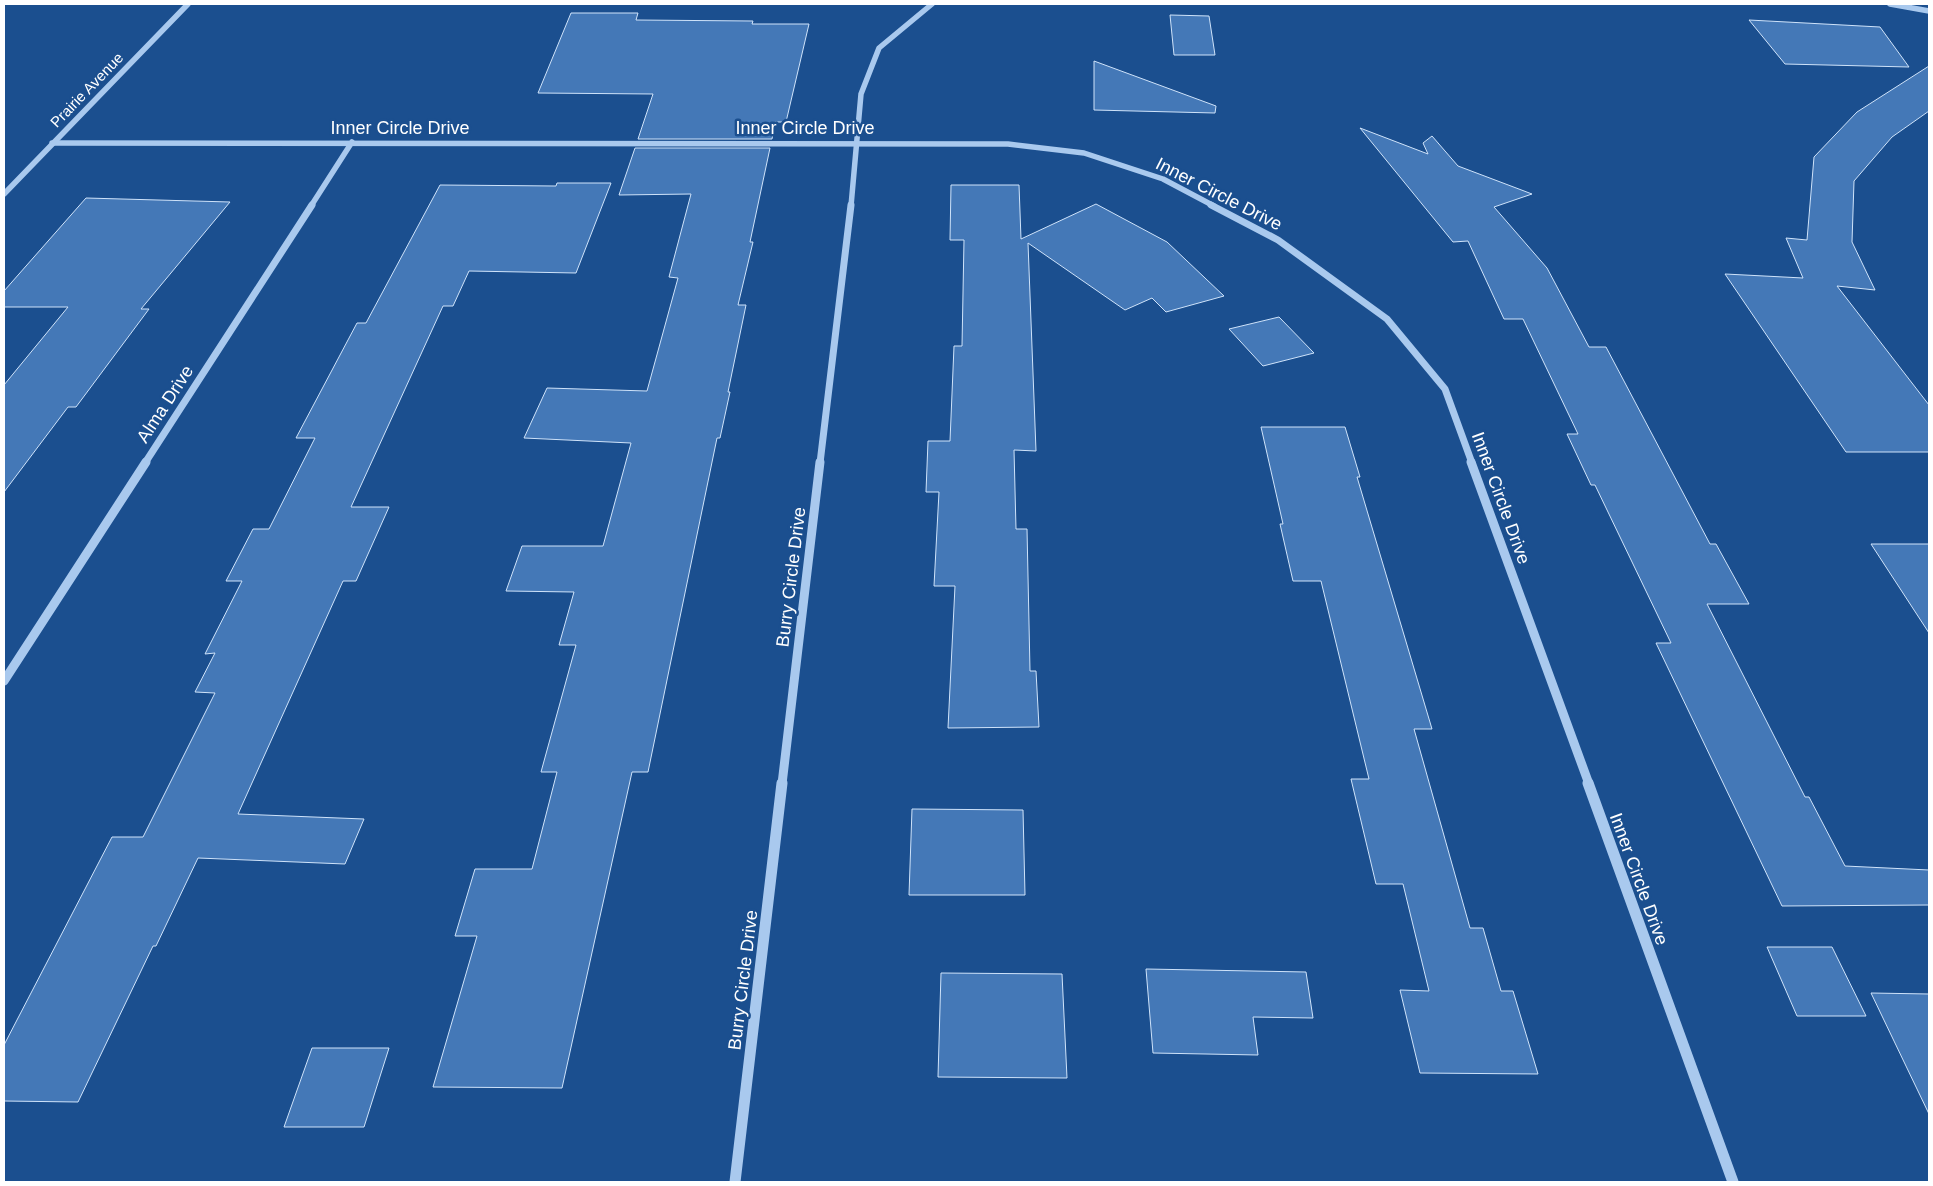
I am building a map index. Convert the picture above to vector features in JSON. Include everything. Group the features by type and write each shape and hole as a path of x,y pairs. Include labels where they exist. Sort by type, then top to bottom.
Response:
{"street":[{"name":"Prairie Avenue","path":"4,194 188,4"},
{"name":"Burry Circle Drive","path":"735,1182 858,144 860,94 879,48 932,4"},
{"path":"1890,4 1929,11"},
{"name":"Alma Drive","path":"4,681 352,142"},
{"name":"Inner Circle Drive","path":"52,143 1008,144 1084,153 1163,179 1278,240 1387,319 1445,389 1733,1182"}],"building":[{"path":"571,13 638,13 636,20 753,21 752,24 809,24 786,122 775,122 772,139 638,139 653,94 538,93"},
{"path":"1170,15 1209,16 1215,55 1174,55"},
{"path":"1749,20 1880,27 1909,67 1785,64"},
{"path":"1094,61 1216,106 1215,113 1094,110"},
{"path":"1929,66 1929,111 1892,137 1854,181 1852,242 1875,290 1837,286 1929,405 1929,452 1846,452 1725,274 1803,278 1786,238 1807,240 1814,157 1857,112"},
{"path":"1360,128 1428,154 1423,143 1432,136 1458,166 1532,194 1494,207 1547,268 1589,347 1606,347 1710,544 1716,544 1749,604 1707,604 1805,797 1809,797 1845,866 1929,870 1929,905 1782,906 1656,643 1671,643 1595,485 1591,485 1567,434 1578,434 1523,319 1504,319 1468,241 1453,242"},
{"path":"635,148 770,148 750,242 753,242 738,305 746,305 728,392 730,392 720,438 717,438 648,772 632,772 562,1088 433,1087 477,936 455,936 475,869 532,869 557,772 541,772 576,645 559,645 574,592 506,591 522,546 603,546 631,443 524,438 547,388 647,391 678,278 669,277 691,194 619,195"},
{"path":"557,183 611,183 576,273 469,271 453,306 443,306 351,507 389,507 356,581 343,581 238,814 364,819 345,864 198,858 156,946 153,946 78,1102 4,1101 4,1045 112,837 143,837 215,693 195,692 215,653 205,654 242,581 226,581 253,529 269,529 315,438 296,438 357,323 366,323 440,185 556,186"},
{"path":"951,185 1019,185 1021,239 1096,204 1167,242 1224,296 1166,312 1152,298 1125,310 1028,243 1036,451 1014,450 1016,529 1027,529 1030,671 1036,671 1039,727 948,728 955,586 934,586 939,492 926,492 928,441 950,441 954,346 962,346 964,240 950,240"},
{"path":"86,198 230,202 141,309 149,309 76,407 68,407 4,492 4,385 68,307 4,307 4,291"},
{"path":"1279,317 1314,353 1263,366 1229,329"},
{"path":"1261,427 1345,427 1360,477 1357,477 1432,729 1414,729 1470,928 1483,928 1501,991 1513,991 1538,1074 1420,1073 1400,990 1429,991 1403,884 1376,884 1351,779 1369,779 1321,581 1293,581 1280,524 1283,524"},
{"path":"1871,544 1929,544 1929,633"},
{"path":"912,809 1023,810 1025,895 909,895"},
{"path":"1767,947 1832,947 1866,1016 1797,1016"},
{"path":"1146,969 1306,972 1313,1018 1253,1017 1258,1055 1153,1053"},
{"path":"941,973 1062,974 1067,1078 938,1077"},
{"path":"1871,993 1929,994 1929,1114"},
{"path":"312,1048 389,1048 364,1127 284,1127"}]}
